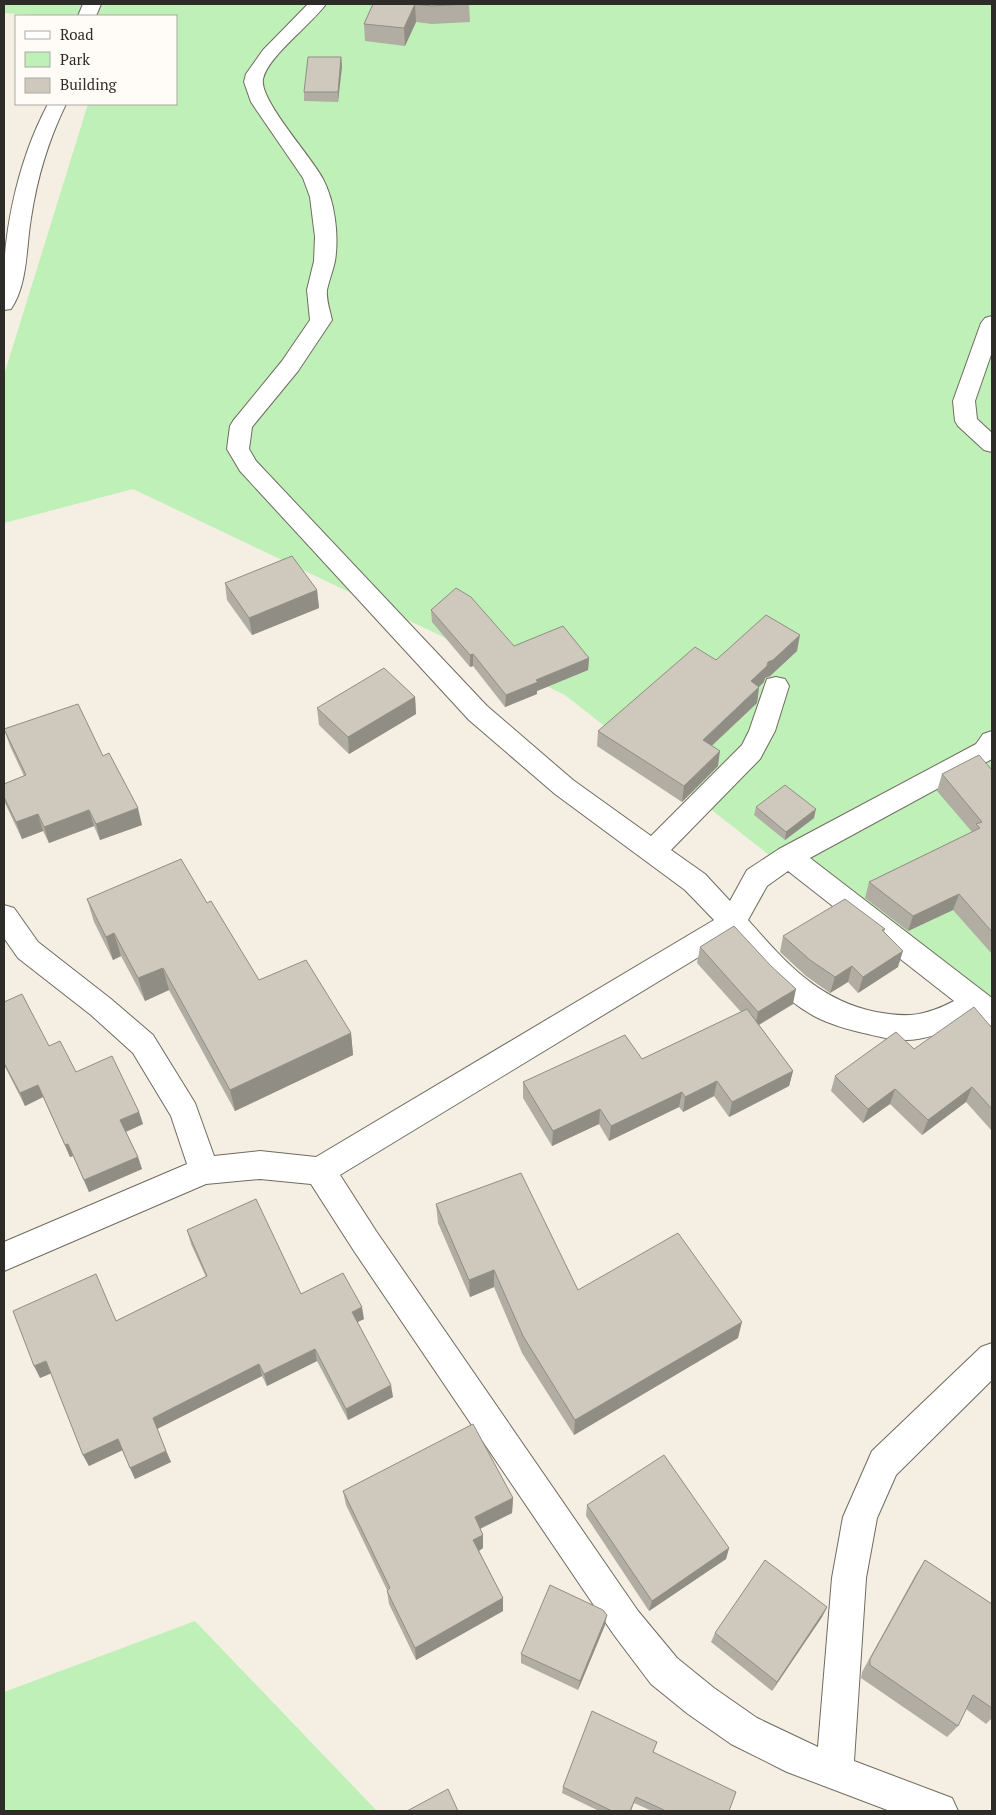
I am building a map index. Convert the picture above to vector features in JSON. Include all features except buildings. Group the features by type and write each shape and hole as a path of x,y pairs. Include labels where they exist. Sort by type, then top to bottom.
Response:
{"street":[{"path":"317,4 305,19 260,63 252,82 256,96 313,179 323,212 325,258 317,292 321,320 290,366 242,426 238,449 248,466 478,713 564,787 695,882 767,960 819,1005 867,1023 907,1029 985,1008"},
{"path":"4,304 10,291 31,165 46,121 56,105"},
{"path":"992,323 964,401 966,422 992,445"},
{"path":"653,851 751,752 762,731 776,686"},
{"path":"4,1257 204,1170 260,1166 320,1171 733,922 757,878 789,857 985,751 992,741"},
{"path":"789,857 985,1008"},
{"path":"4,916 28,950 102,1007 144,1044 184,1112 204,1170"},
{"path":"320,1171 365,1241 626,1623 664,1671 700,1701 744,1730 800,1759 939,1811"},
{"path":"835,1772 849,1578 860,1517 884,1463 992,1358"}],"green space":[{"path":"4,4 992,4 992,1030 565,695 133,489 4,523 4,375 88,105 178,105 178,15 33,15 4,13"},
{"path":"195,1621 377,1811 4,1811 4,1692"}]}
